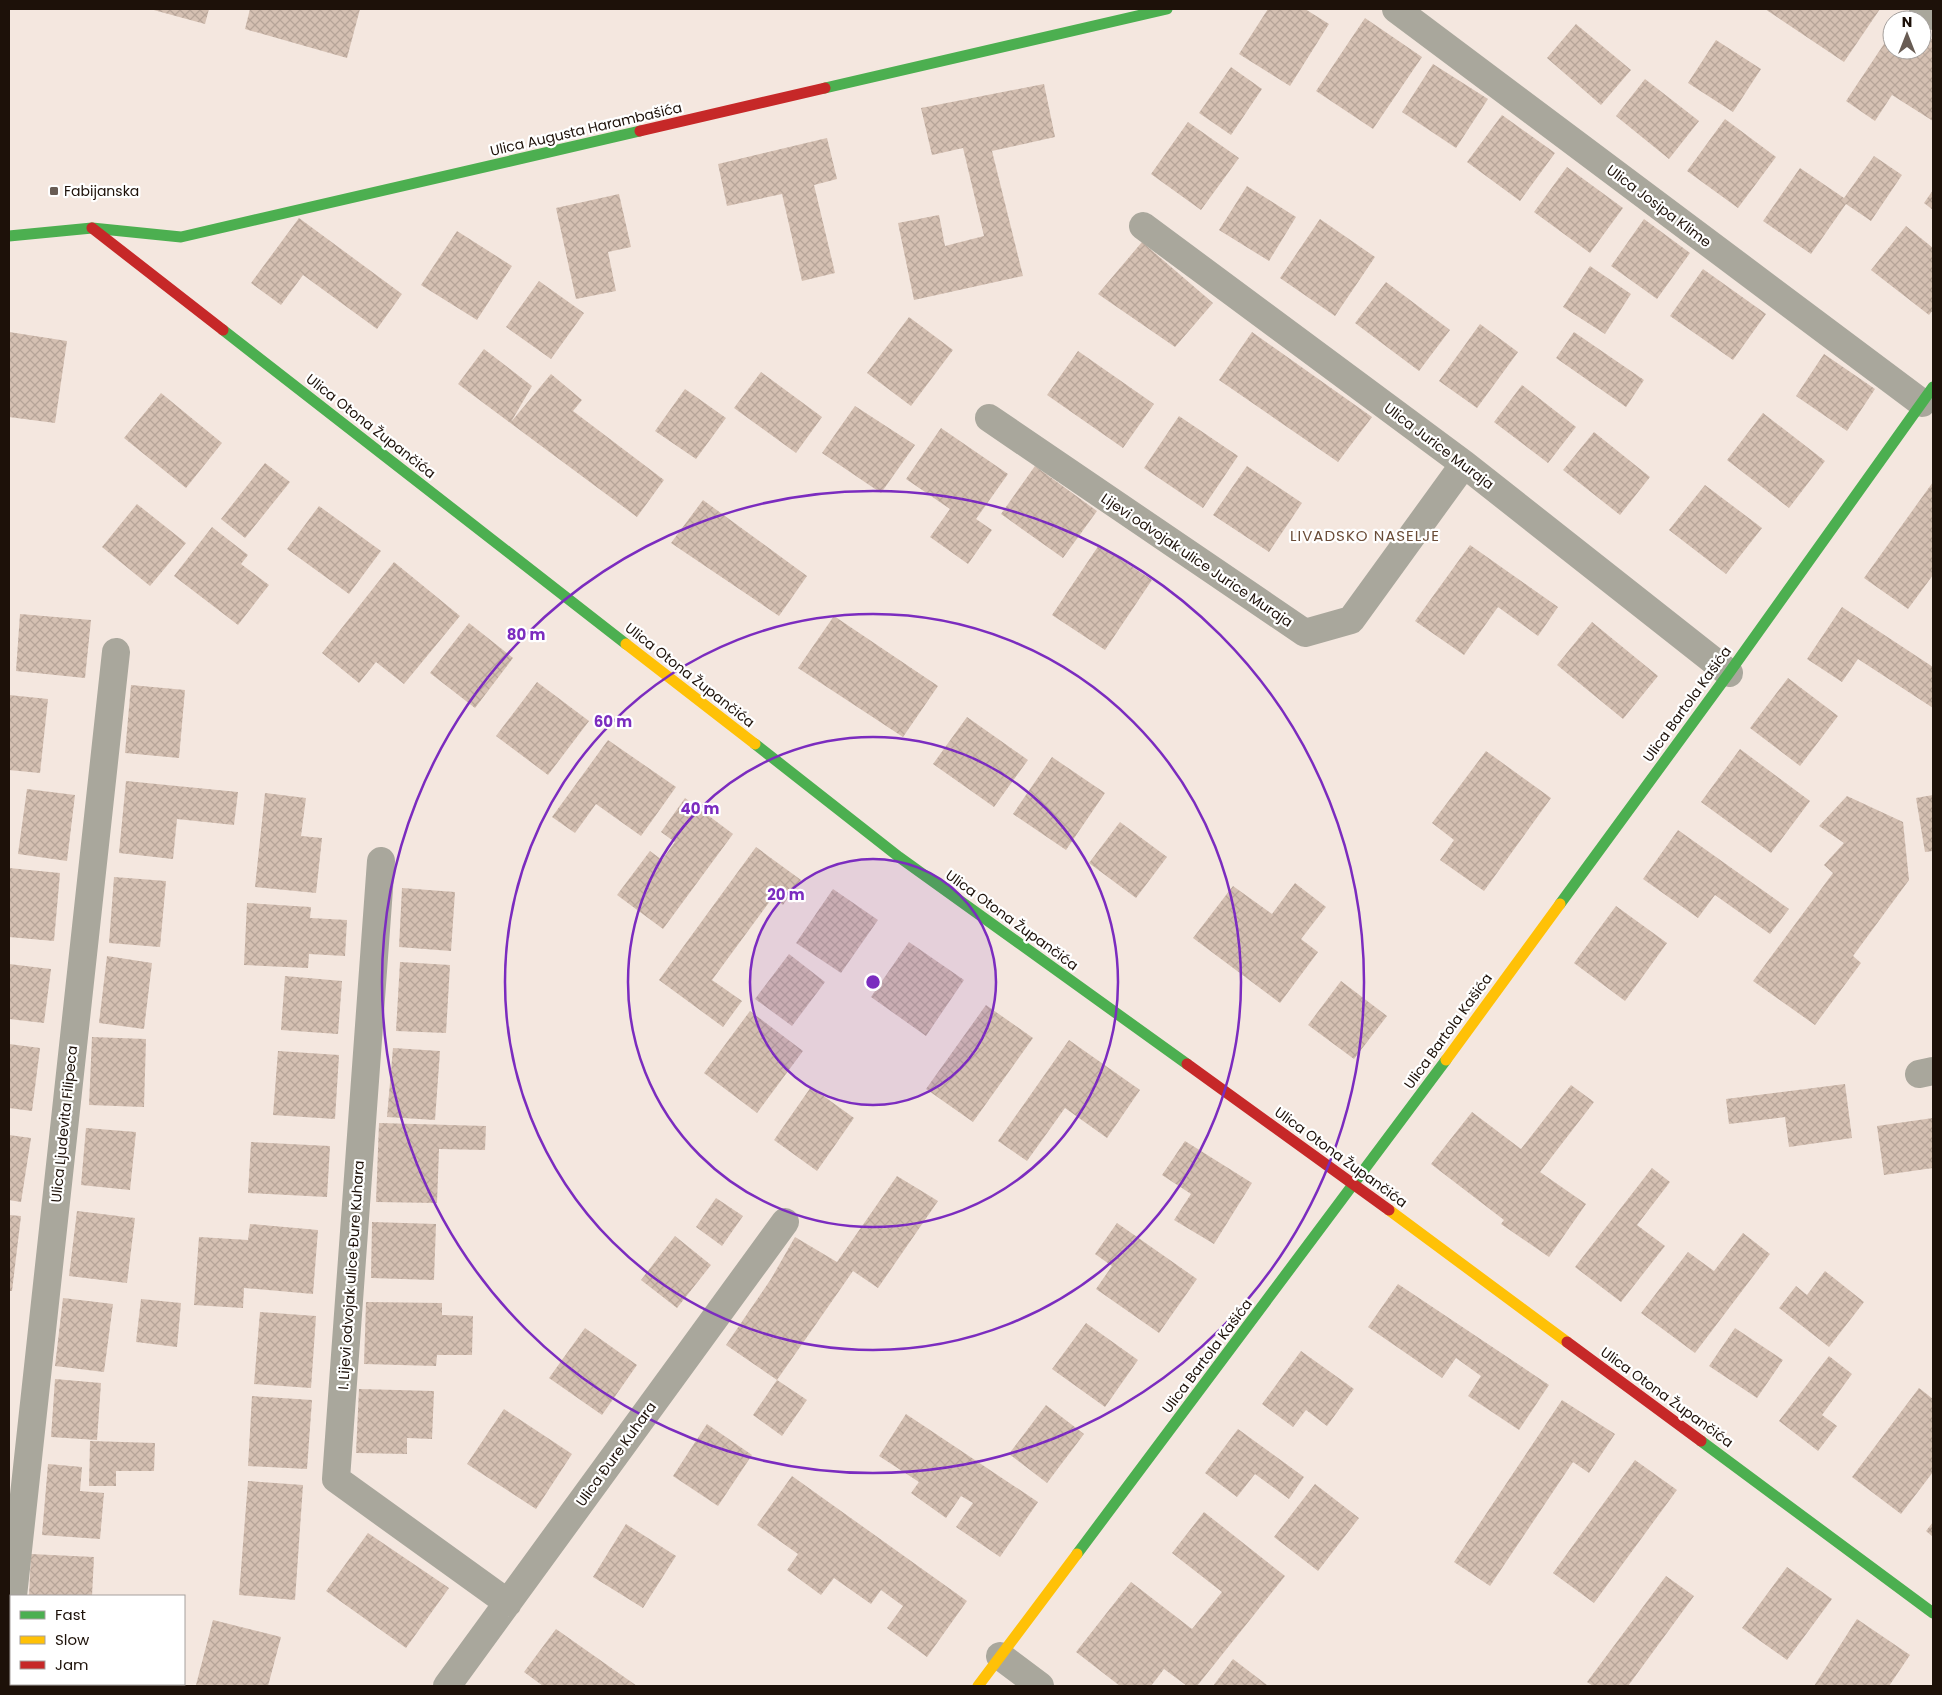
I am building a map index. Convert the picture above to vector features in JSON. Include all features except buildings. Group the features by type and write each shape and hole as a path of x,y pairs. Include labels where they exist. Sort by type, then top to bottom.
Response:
{"street":[{"name":"Ulica Augusta Harambašića","path":"9,236 92,228 181,237 1167,9"},
{"name":"Ulica Josipa Klime","path":"1396,9 1928,395"},
{"path":"1923,9 1933,16"},
{"name":"Ulica Jurice Muraja","path":"1143,226 1464,464 1728,674"},
{"name":"Ulica Otona Župančića","path":"92,228 899,857 1355,1185 1933,1613"},
{"name":"Ulica Bartola Kašića","path":"978,1686 1355,1185 1728,674 1928,395"},
{"name":"Lijevi odvojak ulice Jurice Muraja","path":"989,418 1305,633 1351,620 1464,464"},
{"name":"Ulica Ljudevita Filipeca","path":"13,1595 116,652"},
{"name":"I. Lijevi odvojak ulice Đure Kuhara","path":"381,861 336,1479 508,1603"},
{"name":"Ulica Đure Kuhara","path":"447,1686 785,1222"},
{"path":"1000,1656 1040,1686"}],"traffic: fast":[{"path":"825,88 1167,9"},
{"path":"9,236 92,228 181,237 640,131"},
{"path":"223,330 626,644"},
{"path":"1560,904 1729,673 1933,387"},
{"path":"755,744 899,857 1187,1064"},
{"path":"1077,1554 1446,1060"},
{"path":"1701,1441 1933,1613"}],"traffic: slow":[{"path":"626,644 755,744"},
{"path":"1446,1060 1560,904"},
{"path":"1389,1210 1567,1342"},
{"path":"978,1686 1077,1554"}],"traffic: jam":[{"path":"640,131 825,88"},
{"path":"92,228 223,330"},
{"path":"1187,1064 1389,1210"},
{"path":"1567,1342 1701,1441"}],"place":[{"name":"Fabijanska","path":"54,191"}],"district":[{"name":"LIVADSKO NASELJE","path":"1365,535"}]}
